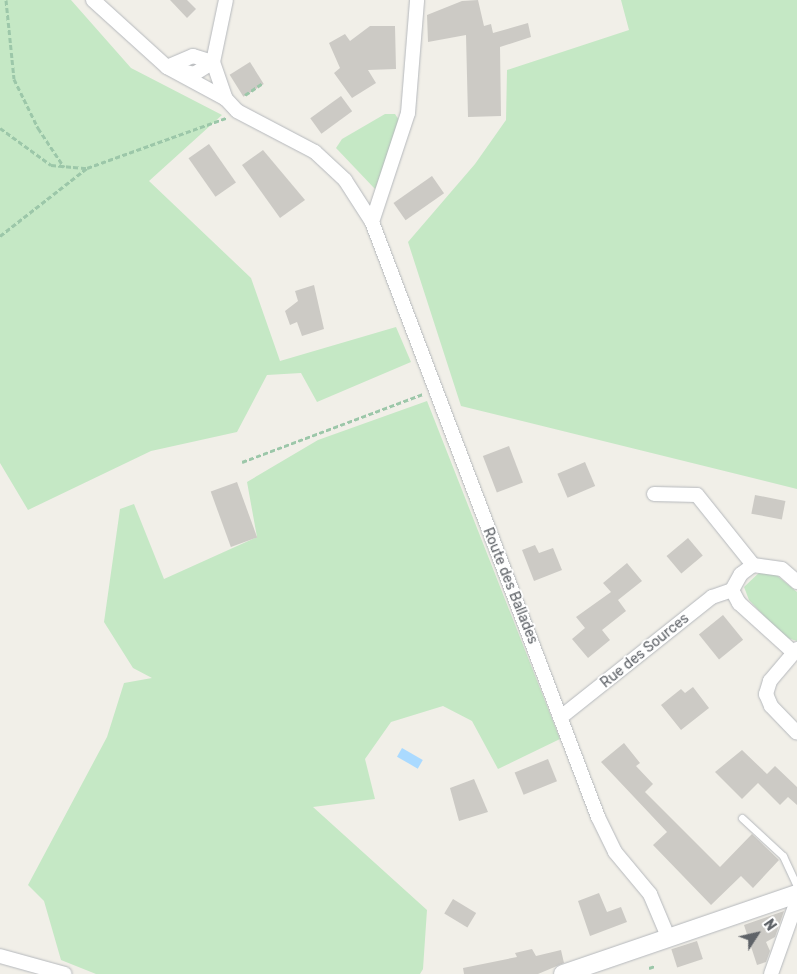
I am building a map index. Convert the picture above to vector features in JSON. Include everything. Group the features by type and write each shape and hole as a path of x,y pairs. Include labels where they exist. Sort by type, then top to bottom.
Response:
{"street":[{"path":"93,0 168,67 226,99"},
{"path":"226,0 213,62 226,99"},
{"path":"372,222 408,113 419,0"},
{"path":"168,67 194,74 213,62"},
{"name":"Route des Ballades","path":"226,99 237,110 315,152 345,180 372,222 433,390 615,852 650,894 668,940"},
{"path":"654,494 697,495 754,565 782,569 797,582"},
{"name":"Rue des Sources","path":"561,717 712,598 732,590 741,574 754,565"},
{"path":"732,590 739,603 795,650 770,681 766,694 771,706 797,733"},
{"path":"563,974 668,940 797,894"},
{"path":"771,974 797,901"},
{"path":"0,956 65,974"}],"lane":[{"path":"742,818 783,856 797,886"}],"path":[{"path":"6,0 14,79 38,128 64,167"},
{"path":"245,95 263,83"},
{"path":"0,236 88,168 196,132 237,110"},
{"path":"0,128 30,153 51,165 88,168"},
{"path":"242,462 433,390"},
{"path":"649,968 655,966"}],"green space":[{"path":"0,0 71,0 131,68 222,115 149,181 251,278 280,361 396,327 411,362 317,402 301,373 267,375 237,432 151,451 28,510 0,463"},
{"path":"621,0 797,0 797,489 461,406 408,242 475,164 506,120 507,70 629,30"},
{"path":"385,114 395,114 401,123 375,189 336,148 342,139"},
{"path":"427,401 560,739 498,769 472,721 443,706 391,722 365,759 375,799 313,807 427,910 423,969 420,974 96,974 61,960 44,901 28,885 107,737 124,683 152,678 133,668 104,622 120,509 134,504 164,579 257,537 247,482 318,440"},
{"path":"763,569 769,569 797,592 797,641 784,637 749,600 744,587"}],"water":[{"path":"402,748 423,760 418,769 397,757"}],"building":[{"path":"170,0 187,0 196,9 187,18"},
{"path":"478,0 484,26 491,24 493,33 528,23 531,37 500,47 501,116 468,117 466,35 428,42 427,15 462,1"},
{"path":"370,26 395,26 396,69 368,70 376,83 352,98 334,73 340,68 329,43 345,34 350,41"},
{"path":"250,62 264,84 243,97 230,75"},
{"path":"341,96 352,111 321,134 310,118"},
{"path":"209,144 236,183 215,197 189,158"},
{"path":"263,150 305,200 280,218 242,165"},
{"path":"432,176 444,193 406,220 393,203"},
{"path":"314,285 324,329 302,336 297,322 290,325 285,311 298,301 295,291"},
{"path":"509,446 523,482 497,492 483,456"},
{"path":"585,462 595,486 568,498 557,474"},
{"path":"237,482 257,537 231,547 211,492"},
{"path":"755,495 785,501 782,520 751,514"},
{"path":"688,538 703,556 681,574 667,556"},
{"path":"535,545 539,553 553,548 562,570 534,581 522,550"},
{"path":"627,563 642,581 618,600 626,611 602,630 610,640 588,658 572,639 585,628 576,617 611,592 603,583"},
{"path":"723,615 743,640 719,659 699,635"},
{"path":"693,687 709,708 681,730 661,705 681,689 685,693"},
{"path":"624,743 640,763 636,766 653,784 645,792 720,867 752,834 779,860 753,888 741,876 711,905 653,845 667,832 601,762"},
{"path":"742,750 767,774 775,766 797,787 797,805 788,797 780,805 758,783 742,799 715,772"},
{"path":"548,759 557,781 524,795 515,772"},
{"path":"474,779 488,812 459,821 450,788"},
{"path":"599,893 607,912 621,907 627,922 590,936 578,901"},
{"path":"453,899 476,913 467,927 444,914"},
{"path":"784,911 775,937 766,942 770,951 766,962 757,965 744,925"},
{"path":"697,941 703,959 677,967 671,949"},
{"path":"532,949 536,956 561,950 564,963 538,974 464,974 463,968 517,957 515,953"}]}
